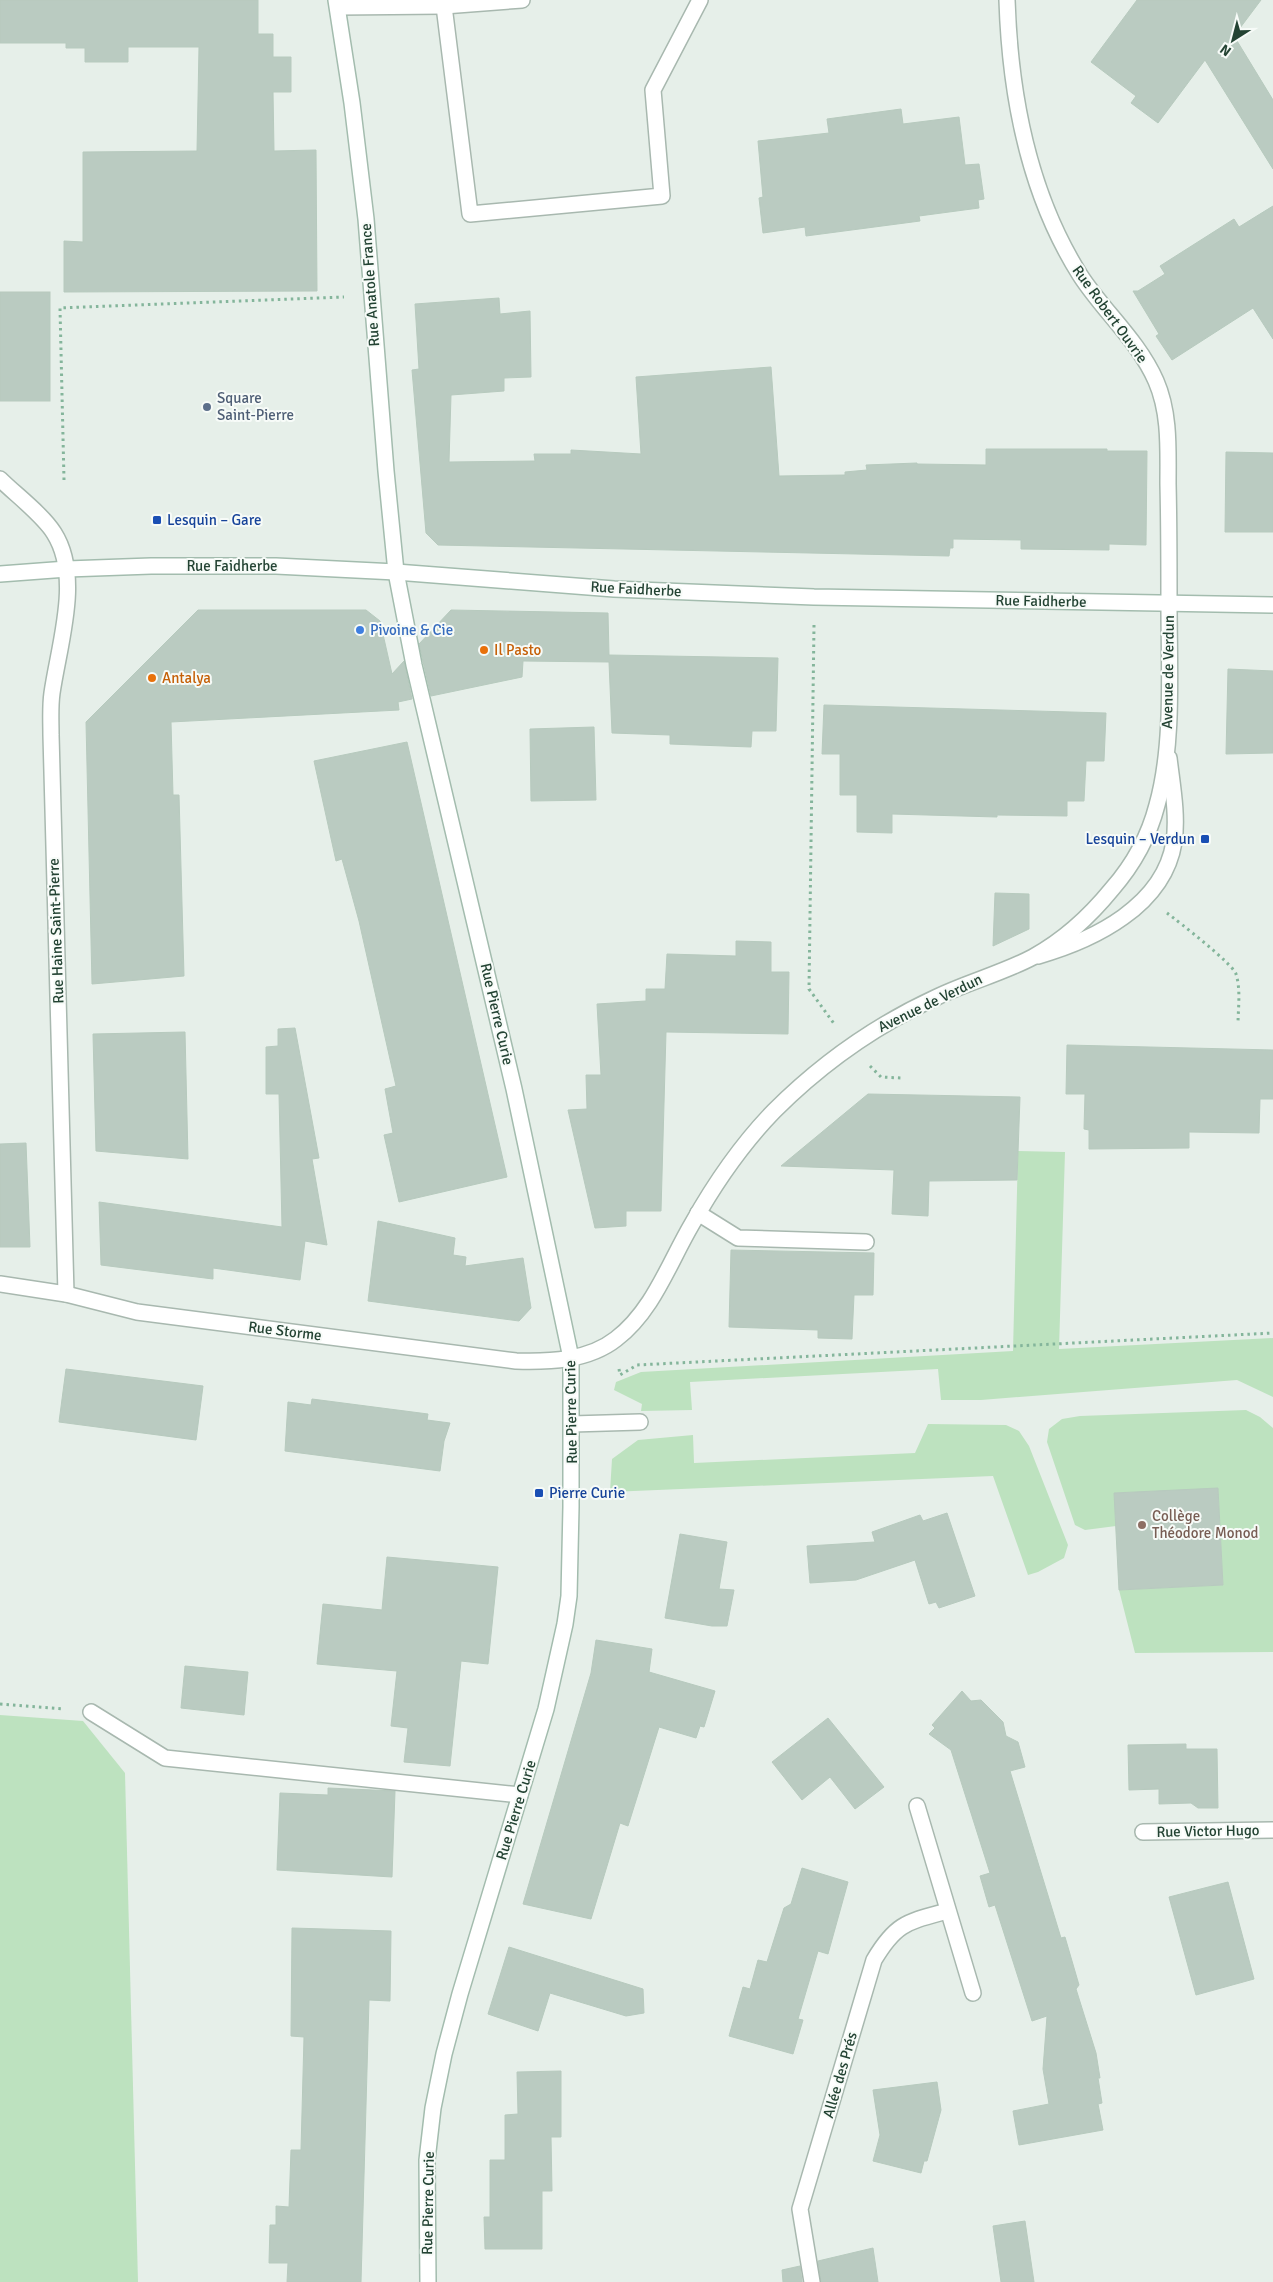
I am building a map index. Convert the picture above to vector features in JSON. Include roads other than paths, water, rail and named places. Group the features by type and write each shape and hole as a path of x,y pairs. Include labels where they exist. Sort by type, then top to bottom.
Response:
{"street":[{"path":"337,4 444,6 522,0"},
{"path":"444,6 470,214 662,196 653,90 700,0"},
{"name":"Rue Robert Ouvrie","path":"1007,0 1009,47 1018,106 1032,166 1048,216 1083,280 1136,346 1155,378 1164,404 1168,436 1169,604"},
{"name":"Rue Anatole France","path":"337,4 352,103 366,219 371,296 396,572"},
{"name":"Rue Haine Saint-Pierre","path":"0,478 53,531 62,548 67,569 66,610 52,696 51,735 66,1294"},
{"name":"Rue Faidherbe","path":"0,574 67,569 276,566 396,572 614,589 814,597 1273,605"},
{"name":"Rue Pierre Curie","path":"396,572 416,674 514,1089 571,1358 572,1424 569,1596 565,1624 546,1709 460,1994 444,2054 433,2108 427,2160 428,2282"},
{"name":"Avenue de Verdun","path":"1030,959 1066,935 1112,890 1137,854 1157,806 1162,785 1167,740 1169,604"},
{"name":"Avenue de Verdun","path":"571,1358 596,1351 608,1345 631,1326 649,1301 714,1186 741,1148 773,1112 813,1074 879,1026 936,997 1030,959 1059,950 1095,934 1122,918 1146,897 1161,878 1172,853 1176,828 1167,740"},
{"path":"698,1213 738,1238 866,1242"},
{"name":"Rue Storme","path":"0,1284 66,1294 137,1312 516,1361 543,1362 571,1358"},
{"path":"572,1424 640,1422"},
{"path":"91,1712 165,1758 520,1795"},
{"path":"917,1806 973,1993"},
{"name":"Rue Victor Hugo","path":"1143,1832 1273,1830"},
{"name":"Allée des Prés","path":"812,2282 800,2210 874,1960 887,1938 910,1922 947,1911"}],"place":[{"name":"Square Saint-Pierre","path":"207,407"},
{"name":"Lesquin – Gare","path":"157,520"},
{"name":"Pivoine & Cie","path":"360,630"},
{"name":"Il Pasto","path":"484,650"},
{"name":"Antalya","path":"152,678"},
{"name":"Lesquin – Verdun","path":"1205,839"},
{"name":"Pierre Curie","path":"539,1493"},
{"name":"Collège Théodore Monod","path":"1142,1525"}]}
